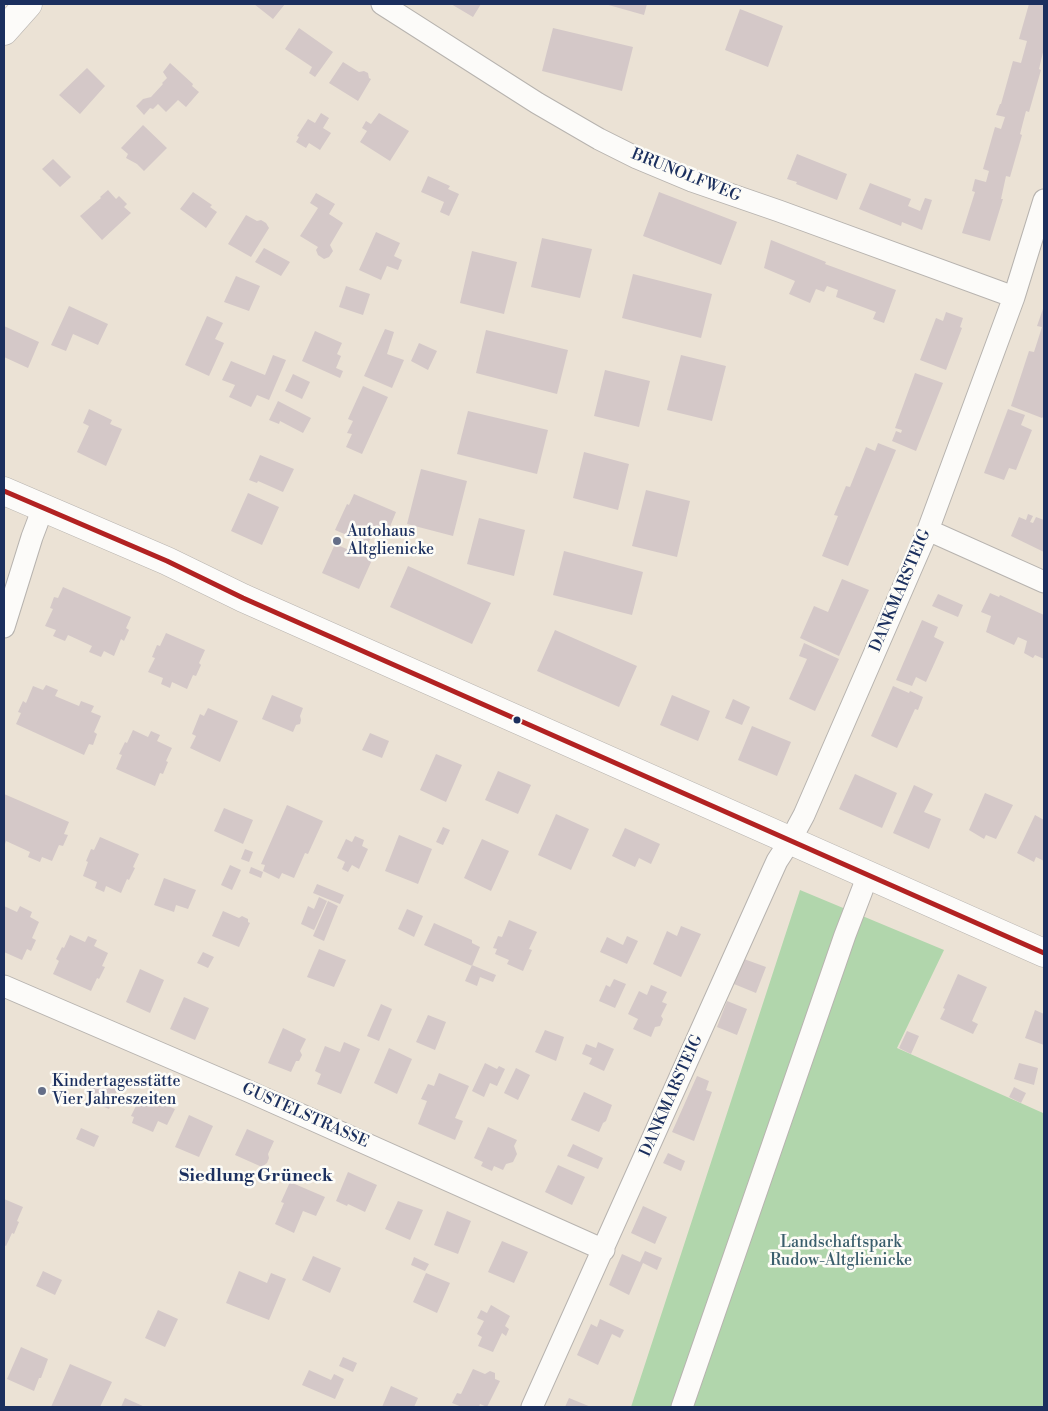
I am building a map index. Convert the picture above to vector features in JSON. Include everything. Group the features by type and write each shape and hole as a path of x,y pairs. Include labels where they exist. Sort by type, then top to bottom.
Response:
{"main road":[{"path":"4,31 28,4"},
{"path":"4,492 167,562 243,598 790,842 1044,953"}],"street":[{"name":"BRUNOLFWEG","path":"382,4 537,103 599,139 637,158 692,182 779,211 1014,298"},
{"name":"DANKMARSTEIG","path":"532,1407 777,861 790,842 928,530 1014,298 1040,235 1044,200"},
{"path":"4,627 43,508"},
{"path":"928,530 1044,582"},
{"path":"682,1407 850,920 868,875"},
{"name":"GUSTELSTRASSE","path":"4,986 248,1091 604,1250"}],"green space":[{"name":"Landschaftspark Rudow-Altglienicke","path":"800,890 944,950 897,1048 1043,1113 1044,1111 1044,1407 631,1407"}],"building":[{"path":"254,4 285,4 273,19"},
{"path":"451,4 481,4 473,17"},
{"path":"605,4 647,4 644,15"},
{"path":"1029,4 1044,4 1044,48 1039,69 1041,70 1029,112 1026,111 1020,134 1022,135 1010,177 1006,176 1001,199 1003,199 990,241 962,233 975,192 972,191 975,179 986,182 989,171 983,169 995,127 1001,129 1005,117 996,115 1013,61 1021,63 1027,41 1019,39"},
{"path":"740,9 783,26 768,67 725,50"},
{"path":"299,28 333,52 315,77 309,73 312,67 285,49"},
{"path":"553,28 633,47 622,91 542,71"},
{"path":"343,62 359,72 364,71 368,73 371,79 358,101 329,83"},
{"path":"170,63 199,92 186,107 178,100 166,112 158,104 153,109 150,108 144,115 136,106 143,99 151,97 163,84 167,78 163,72"},
{"path":"87,68 105,86 80,114 59,95"},
{"path":"321,113 329,118 323,128 331,133 320,150 309,143 306,148 296,142 299,137 297,136 308,119 315,123"},
{"path":"379,113 409,131 390,161 360,142 367,131 362,128 366,121 371,124"},
{"path":"143,125 167,148 144,171 137,164 126,158 128,154 121,148"},
{"path":"797,154 847,174 837,200 787,179"},
{"path":"53,159 71,177 60,187 42,169"},
{"path":"428,176 450,186 448,189 459,194 449,216 440,212 444,202 421,192"},
{"path":"870,183 911,199 908,206 920,211 925,198 932,200 922,230 902,222 901,226 859,209"},
{"path":"108,190 116,199 119,196 127,204 124,207 131,213 102,240 80,216"},
{"path":"193,192 212,205 210,207 217,212 206,228 180,209"},
{"path":"659,192 737,222 721,265 643,236"},
{"path":"316,193 335,204 329,214 343,223 330,245 333,251 329,257 324,259 318,255 316,250 318,247 300,236 318,208 310,203"},
{"path":"246,215 257,221 261,220 269,228 251,257 228,244"},
{"path":"376,232 400,243 394,256 402,260 398,270 387,266 381,280 359,270"},
{"path":"542,238 592,249 580,298 531,287"},
{"path":"771,240 826,262 825,264 896,290 884,323 873,319 876,312 836,297 838,290 827,286 824,292 816,289 810,303 789,294 795,281 764,268"},
{"path":"264,248 290,262 281,276 255,262"},
{"path":"472,251 517,262 504,314 460,303"},
{"path":"633,274 712,294 701,338 622,318"},
{"path":"236,276 260,286 249,311 224,302"},
{"path":"346,286 370,294 363,315 339,307"},
{"path":"69,306 108,324 98,345 73,334 66,351 51,345"},
{"path":"1044,306 1044,416 1042,418 1011,406 1029,351 1034,352 1042,327 1037,326"},
{"path":"946,312 963,318 960,327 962,328 946,370 920,360 936,318 943,321"},
{"path":"207,316 223,323 215,339 224,343 209,376 185,365"},
{"path":"4,326 39,342 28,368 4,357"},
{"path":"385,329 394,332 387,354 404,360 392,388 364,376"},
{"path":"486,330 568,350 557,394 476,373"},
{"path":"315,331 342,343 337,354 341,356 336,368 343,371 340,378 302,361"},
{"path":"419,343 437,351 428,370 411,361"},
{"path":"273,355 286,360 269,400 257,395 251,407 229,397 235,385 222,380 231,361 265,375"},
{"path":"681,355 726,366 712,421 667,410"},
{"path":"605,370 650,381 639,427 594,416"},
{"path":"915,373 943,383 916,451 892,441 896,431 901,433 902,430 895,428"},
{"path":"293,374 310,382 302,399 285,391"},
{"path":"363,386 388,397 362,454 346,447 352,434 347,433 353,421 348,419"},
{"path":"278,401 311,418 303,433 280,421 279,424 269,420"},
{"path":"89,409 112,420 110,424 122,429 106,466 77,452 89,426 83,423"},
{"path":"1008,409 1025,415 1021,425 1032,430 1016,470 1009,468 1004,480 984,473"},
{"path":"468,411 548,430 537,474 457,454"},
{"path":"878,443 896,450 848,566 822,556 838,516 834,515 846,486 850,487 866,447 875,451"},
{"path":"584,452 629,464 618,510 573,498"},
{"path":"260,455 294,469 283,492 258,481 257,483 249,480"},
{"path":"421,469 467,481 453,536 407,524"},
{"path":"646,490 690,501 677,557 632,546"},
{"path":"248,493 279,507 262,545 231,531"},
{"path":"354,494 396,512 385,539 373,533 368,544 335,530 347,504 349,505"},
{"path":"1028,514 1033,516 1030,522 1033,523 1036,517 1044,520 1044,552 1011,536 1019,517 1026,520"},
{"path":"479,518 525,530 514,576 467,564"},
{"path":"335,544 372,560 359,589 322,573"},
{"path":"564,551 643,572 632,615 553,595"},
{"path":"408,566 491,603 472,644 390,607"},
{"path":"842,579 869,590 839,656 800,638 814,606 828,612"},
{"path":"63,587 131,617 126,628 129,630 124,641 121,639 114,656 104,651 101,657 89,652 92,646 68,635 65,641 53,636 56,630 45,626 53,609 50,608 54,597 58,598"},
{"path":"990,593 999,597 1000,595 1044,615 1044,659 1035,655 1033,658 1024,653 1027,641 1018,637 1014,645 986,632 991,616 981,612"},
{"path":"938,594 963,605 958,617 932,606"},
{"path":"922,620 938,627 934,637 944,642 926,682 916,677 912,686 896,680"},
{"path":"555,630 637,666 619,707 537,671"},
{"path":"166,633 205,650 196,676 193,675 187,689 172,682 170,688 161,684 163,678 148,672 155,658 152,657 157,645 160,646"},
{"path":"804,643 839,659 815,711 789,699 807,659 799,656"},
{"path":"46,685 58,690 55,696 79,706 81,701 94,706 91,712 101,716 94,732 97,734 93,745 89,744 84,755 16,724 21,713 18,712 23,701 26,703 33,686 43,690"},
{"path":"893,686 923,697 918,710 915,709 897,748 871,736"},
{"path":"272,695 303,708 300,724 296,725 293,732 262,719"},
{"path":"672,695 710,711 698,741 660,725"},
{"path":"733,699 750,707 742,725 725,718"},
{"path":"208,708 238,721 220,762 190,748 196,736 192,734 200,714 204,716"},
{"path":"752,726 791,742 777,776 738,760"},
{"path":"133,730 148,737 151,731 160,735 157,741 172,748 163,774 160,773 155,786 116,769 122,755 119,754"},
{"path":"370,733 389,741 382,758 362,750"},
{"path":"436,754 462,765 446,802 420,790"},
{"path":"498,771 531,785 518,814 485,800"},
{"path":"855,774 897,793 882,828 839,809"},
{"path":"914,785 933,794 924,812 941,819 929,849 893,833"},
{"path":"985,793 1013,805 996,839 986,835 984,839 969,830"},
{"path":"4,794 69,822 64,834 68,835 63,846 59,845 52,861 42,857 40,862 28,857 30,852 6,841 4,847"},
{"path":"287,805 323,821 308,854 305,853 294,878 282,873 279,879 263,871 265,865 261,864"},
{"path":"224,808 253,820 243,844 214,831"},
{"path":"556,814 589,829 571,870 538,855"},
{"path":"1035,815 1044,820 1044,861 1036,857 1034,862 1017,853"},
{"path":"443,827 450,830 443,845 436,842"},
{"path":"625,828 660,844 651,864 639,858 635,867 612,856"},
{"path":"399,835 432,849 418,884 385,871"},
{"path":"355,836 364,840 362,846 368,849 359,869 352,865 348,872 342,869 345,862 337,858 346,839 352,842"},
{"path":"100,837 139,854 133,867 135,868 129,880 127,879 121,893 106,886 104,892 95,888 97,882 83,876 91,849 94,850"},
{"path":"482,839 509,851 491,891 464,878"},
{"path":"245,849 253,852 249,862 241,859"},
{"path":"230,865 241,870 232,890 221,885"},
{"path":"251,867 263,872 261,878 249,873"},
{"path":"164,878 196,890 188,909 176,905 174,912 154,905"},
{"path":"317,884 344,895 340,904 313,893"},
{"path":"319,897 327,901 314,930 301,924 308,906 314,909"},
{"path":"328,901 338,906 324,941 313,936"},
{"path":"4,906 17,912 20,906 32,912 30,917 39,922 32,938 36,940 31,951 27,949 22,960 4,952"},
{"path":"407,909 423,916 414,937 398,929"},
{"path":"223,911 239,918 242,916 248,919 250,923 239,947 212,936"},
{"path":"509,920 537,932 529,949 532,950 523,971 507,964 509,960 495,954 497,949 493,948 498,936 502,937"},
{"path":"434,923 472,940 472,943 480,947 472,966 424,945"},
{"path":"681,926 701,934 681,977 653,964 667,931 677,936"},
{"path":"70,935 85,942 88,936 97,940 94,946 108,953 102,966 105,967 91,991 53,974 59,961 56,959"},
{"path":"627,936 638,941 627,964 600,952 607,937 623,945"},
{"path":"319,949 346,960 334,987 307,977"},
{"path":"203,952 214,957 208,968 197,963"},
{"path":"744,959 766,967 756,993 734,984"},
{"path":"472,965 496,975 493,982 480,977 477,986 465,981"},
{"path":"140,969 164,980 150,1013 126,1002"},
{"path":"958,974 987,987 972,1021 978,1024 973,1034 940,1019"},
{"path":"614,979 626,984 615,1008 599,1001 606,985 610,987"},
{"path":"651,985 667,992 662,1002 667,1004 661,1016 663,1019 660,1026 655,1027 651,1037 633,1029 638,1019 628,1014 639,991 647,995"},
{"path":"184,997 209,1008 195,1040 170,1029"},
{"path":"727,1001 747,1009 737,1035 717,1027"},
{"path":"381,1004 392,1009 379,1041 367,1036"},
{"path":"1035,1010 1044,1014 1044,1045 1025,1038"},
{"path":"428,1015 446,1022 435,1050 416,1042"},
{"path":"283,1028 306,1039 300,1051 302,1055 299,1061 296,1061 291,1072 268,1063"},
{"path":"545,1030 564,1037 556,1061 535,1052"},
{"path":"907,1031 919,1036 911,1054 899,1048"},
{"path":"344,1042 360,1049 341,1094 317,1084 321,1074 315,1071 325,1046 340,1052"},
{"path":"598,1042 614,1049 604,1071 589,1064 592,1058 582,1054 586,1044 596,1048"},
{"path":"389,1048 412,1059 397,1094 374,1083"},
{"path":"485,1063 497,1069 499,1066 505,1069 497,1086 490,1083 484,1097 472,1091"},
{"path":"1019,1063 1038,1068 1034,1085 1014,1079"},
{"path":"516,1068 530,1075 518,1100 504,1093"},
{"path":"439,1073 469,1086 455,1118 463,1121 455,1140 418,1124 427,1101 421,1099 428,1084 434,1086"},
{"path":"99,1075 120,1084 109,1109 88,1100 91,1094 87,1092 92,1082 95,1084"},
{"path":"697,1076 709,1081 706,1090 712,1092 694,1141 672,1132"},
{"path":"1014,1087 1026,1093 1021,1103 1009,1097"},
{"path":"584,1092 612,1105 606,1121 599,1132 571,1120"},
{"path":"144,1095 175,1109 167,1125 158,1121 153,1132 132,1123 134,1117 131,1116 139,1100 142,1101"},
{"path":"189,1115 213,1126 199,1157 175,1147"},
{"path":"488,1127 517,1140 514,1146 517,1154 513,1162 506,1164 503,1170 494,1166 492,1171 481,1166 483,1162 474,1158"},
{"path":"81,1128 99,1136 94,1147 76,1139"},
{"path":"247,1129 274,1141 268,1154 267,1163 262,1167 235,1155"},
{"path":"573,1144 603,1158 598,1169 567,1156"},
{"path":"668,1153 685,1161 681,1171 663,1163"},
{"path":"558,1165 585,1177 572,1205 545,1192"},
{"path":"348,1172 377,1185 365,1212 336,1201"},
{"path":"290,1182 325,1197 316,1216 303,1211 294,1233 275,1224 284,1203 281,1202"},
{"path":"4,1199 23,1207 14,1234 12,1233 6,1246 4,1245"},
{"path":"398,1201 423,1210 410,1240 385,1229"},
{"path":"643,1206 667,1217 655,1244 631,1233"},
{"path":"447,1211 471,1221 458,1254 434,1245"},
{"path":"502,1241 528,1252 514,1283 488,1272"},
{"path":"645,1251 662,1258 657,1270 643,1263 629,1295 609,1285 622,1254 640,1262"},
{"path":"313,1256 341,1268 330,1293 302,1280"},
{"path":"414,1257 429,1264 425,1271 411,1265"},
{"path":"43,1271 62,1280 55,1295 36,1286"},
{"path":"239,1271 267,1283 271,1273 286,1279 269,1320 226,1303"},
{"path":"426,1273 450,1283 437,1313 413,1302"},
{"path":"491,1305 510,1316 505,1326 509,1329 506,1336 502,1333 493,1352 478,1346 482,1337 477,1334 484,1321 477,1318 481,1310 487,1313"},
{"path":"158,1310 178,1319 165,1347 145,1338"},
{"path":"600,1319 624,1330 620,1338 612,1334 598,1365 577,1355 591,1324 597,1327"},
{"path":"21,1347 48,1359 34,1391 7,1379"},
{"path":"343,1357 357,1363 353,1372 339,1366"},
{"path":"70,1364 112,1382 100,1407 51,1407"},
{"path":"473,1369 485,1374 490,1371 495,1373 495,1379 500,1381 487,1407 480,1404 479,1407 462,1407 452,1403 457,1393 461,1394"},
{"path":"309,1370 331,1380 334,1374 344,1379 335,1399 302,1385"},
{"path":"391,1386 418,1398 414,1407 382,1407"},
{"path":"125,1398 145,1407 121,1407"},
{"path":"569,1398 591,1407 565,1407"}],"transit line":[{"path":"4,491 167,561 243,598 1044,953"}],"place":[{"name":"Autohaus Altglienicke","path":"337,541"},
{"name":"Kindertagesstätte Vier Jahreszeiten","path":"42,1091"}],"district":[{"name":"Siedlung Grüneck","path":"256,1177"}]}
